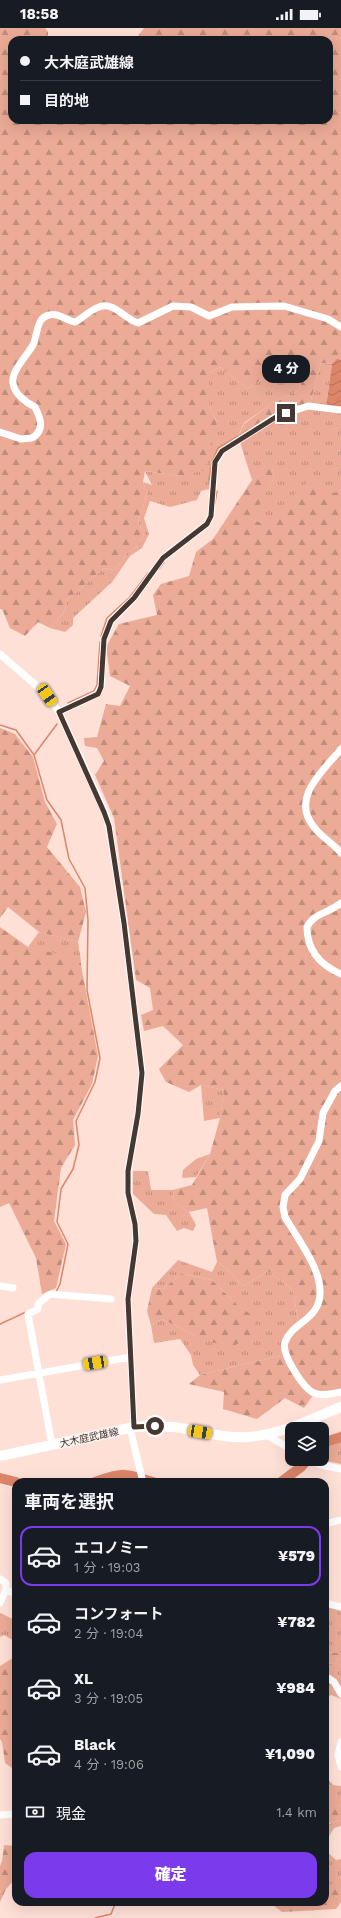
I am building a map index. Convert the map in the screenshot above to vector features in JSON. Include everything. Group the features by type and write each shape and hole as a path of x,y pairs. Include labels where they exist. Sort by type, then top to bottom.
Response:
{"main road":[{"name":"大木庭武雄線","path":"0,1456 132,1427 155,1426 226,1436 246,1437 267,1435 292,1427 341,1407"}],"street":[{"path":"0,432 21,439 32,438 40,430 41,419 36,407 27,403 14,388 12,382 16,372 34,342 39,323 43,318 50,314 56,314 75,322 100,306 107,306 113,308 130,320 138,322 173,306 191,307 209,316 232,307 265,307 276,305 293,308 307,314 320,316 341,327"},
{"path":"59,712 98,694 101,687 104,639 111,621 134,598 163,558 207,524 211,516 215,462 222,451 276,417 308,406 341,410"},
{"path":"0,654 47,695 59,712 109,826 124,923 139,1036 142,1073 138,1114 128,1171 128,1193 135,1224 136,1241 128,1299 132,1427 141,1478"},
{"path":"341,749 313,782 307,795 305,809 308,819 315,829 341,853"},
{"path":"341,903 330,911 316,916 307,928 309,945 313,953 322,962 341,974"},
{"path":"341,1086 335,1091 322,1113 319,1141 300,1179 285,1195 283,1207 285,1217 318,1276 321,1292 316,1308 307,1321 292,1331 285,1342 284,1351 302,1384 314,1394 324,1395 341,1392"},
{"path":"0,1286 12,1288"},
{"path":"52,1445 28,1314 38,1309 38,1304 50,1294 111,1298"},
{"path":"0,1380 131,1357"},
{"path":"267,1435 285,1446"},
{"path":"327,1466 341,1469"},
{"path":"329,1523 341,1520"},
{"path":"0,1579 6,1583 6,1590 0,1603"},
{"path":"6,1590 12,1592"},
{"path":"329,1604 341,1608"},
{"path":"329,1679 334,1682 341,1694"},
{"path":"341,1742 338,1755 341,1767"},
{"path":"0,1815 12,1814"}],"green space":[{"path":"0,28 45,28 48,32 48,36 8,36 8,124 333,124 333,36 138,36 144,28 341,28 341,360 337,360 332,364 321,363 310,404 275,415 237,439 244,424 271,404 300,390 302,378 262,379 248,389 220,367 209,373 209,406 217,422 205,470 181,476 145,471 143,482 147,494 138,522 144,534 138,546 127,553 115,570 104,568 68,599 63,614 50,628 38,622 25,636 10,628 2,609 0,609"},
{"path":"321,363 332,364 326,407 310,404"},
{"path":"220,367 248,389 262,379 302,378 300,390 271,404 244,423 237,439 220,449 211,467 209,489 201,491 197,500 170,507 150,501 144,518 149,534 142,548 130,556 112,582 73,618 73,625 65,632 50,628 63,614 68,599 104,568 115,570 127,553 138,546 144,534 138,522 147,494 143,482 152,485 145,471 181,476 217,422 209,406 209,373"},
{"path":"307,408 341,413 341,488 339,492 341,495 262,523 249,519 274,478 272,468 252,480 240,442 276,420"},
{"path":"272,467 274,478 250,519 262,523 310,480 323,494 339,492 341,488 341,1390 314,1394 304,1408 285,1398 257,1419 223,1409 224,1392 189,1384 200,1375 279,1356 298,1320 293,1290 268,1271 243,1286 227,1269 217,1262 207,1208 189,1212 174,1202 173,1190 192,1185 210,1154 220,1118 224,1090 201,1085 189,1092 166,1082 159,1069 183,1045 163,1026 144,1031 141,1015 153,1010 150,988 136,980 114,818 95,775 104,761 97,748 85,746 84,738 97,737 106,704 120,706 130,686 110,676 106,647 119,624 157,615 153,595 161,584 189,576 196,552 213,539 252,480"},
{"path":"0,728 15,734 33,757 45,802 57,824 47,847 80,887 86,912 78,942 39,932 8,907 0,918"},
{"path":"0,927 28,947 80,959 98,1056 92,1084 73,1120 75,1145 61,1168 54,1221 66,1244 56,1288 42,1294 36,1258 9,1203 0,1207"},
{"path":"39,932 78,942 81,961 28,947"},
{"path":"201,1085 224,1090 220,1118 204,1121"},
{"path":"210,1154 196,1177 182,1178 183,1170 196,1159"},
{"path":"133,1171 148,1171 151,1190 173,1190 174,1202 189,1212 196,1225 193,1231 184,1228 177,1231 166,1215 154,1214 133,1194"},
{"path":"178,1260 212,1272 217,1262 227,1269 243,1286 268,1271 293,1290 298,1320 279,1356 200,1375 193,1365 191,1355 180,1339 154,1343 151,1325 162,1319 198,1337 256,1319 235,1303 212,1280 181,1274 163,1289 152,1288"},
{"path":"181,1274 212,1280 235,1303 257,1319 251,1337 229,1348 198,1337 162,1319 151,1325 147,1311 152,1288 163,1289"},
{"path":"341,1430 341,1464 329,1461 329,1438 339,1435"},
{"path":"329,1606 341,1610 341,1653 329,1652"},
{"path":"0,1613 12,1619 12,1640 4,1635 0,1637"},
{"path":"329,1652 341,1653 341,1658 334,1664 329,1663"},
{"path":"12,1658 12,1768 5,1763 2,1742 0,1739 0,1666"},
{"path":"341,1658 341,1699 331,1695 329,1696 329,1663 334,1664"},
{"path":"329,1780 333,1785 341,1786 341,1806 329,1802"},
{"path":"329,1800 341,1806 341,1820 329,1823"},
{"path":"341,1820 341,1826 334,1828 329,1836 329,1824"},
{"path":"4,1845 12,1846 12,1882 6,1889 0,1902 0,1866"},
{"path":"329,1854 336,1860 341,1859 341,1876 329,1887"},
{"path":"341,1876 341,1902 336,1909 282,1912 274,1906 329,1906 329,1886"}],"water":[{"path":"337,359 341,360 341,408 326,407 332,364"}],"waterway":[{"path":"320,404 328,405"},
{"path":"213,460 218,448 254,427"},
{"path":"209,480 212,463"},
{"path":"215,503 217,491"},
{"path":"159,569 164,562"},
{"path":"101,636 107,618 130,597 148,573"},
{"path":"68,703 94,691 97,685 100,642"},
{"path":"34,755 57,724"},
{"path":"0,725 16,730 34,755 47,800 61,820 69,859 85,888 88,920 87,990 100,1058 95,1082 76,1121 79,1145 73,1169 61,1189 57,1222 68,1244 60,1284 56,1292"},
{"path":"0,1324 26,1312"},
{"path":"329,1441 341,1437"},
{"path":"286,1478 302,1466"},
{"path":"109,1478 119,1475 130,1475 139,1478"},
{"path":"0,1478 12,1481"},
{"path":"95,1918 111,1914 114,1906"}],"route":[{"path":"155,1426 134,1427 128,1299 129,1281 136,1241 135,1224 128,1193 128,1171 138,1114 142,1073 139,1036 124,923 109,826 59,712 98,694 101,687 104,639 111,621 134,598 163,558 207,524 211,516 215,462 222,451 276,417 286,413"}]}
